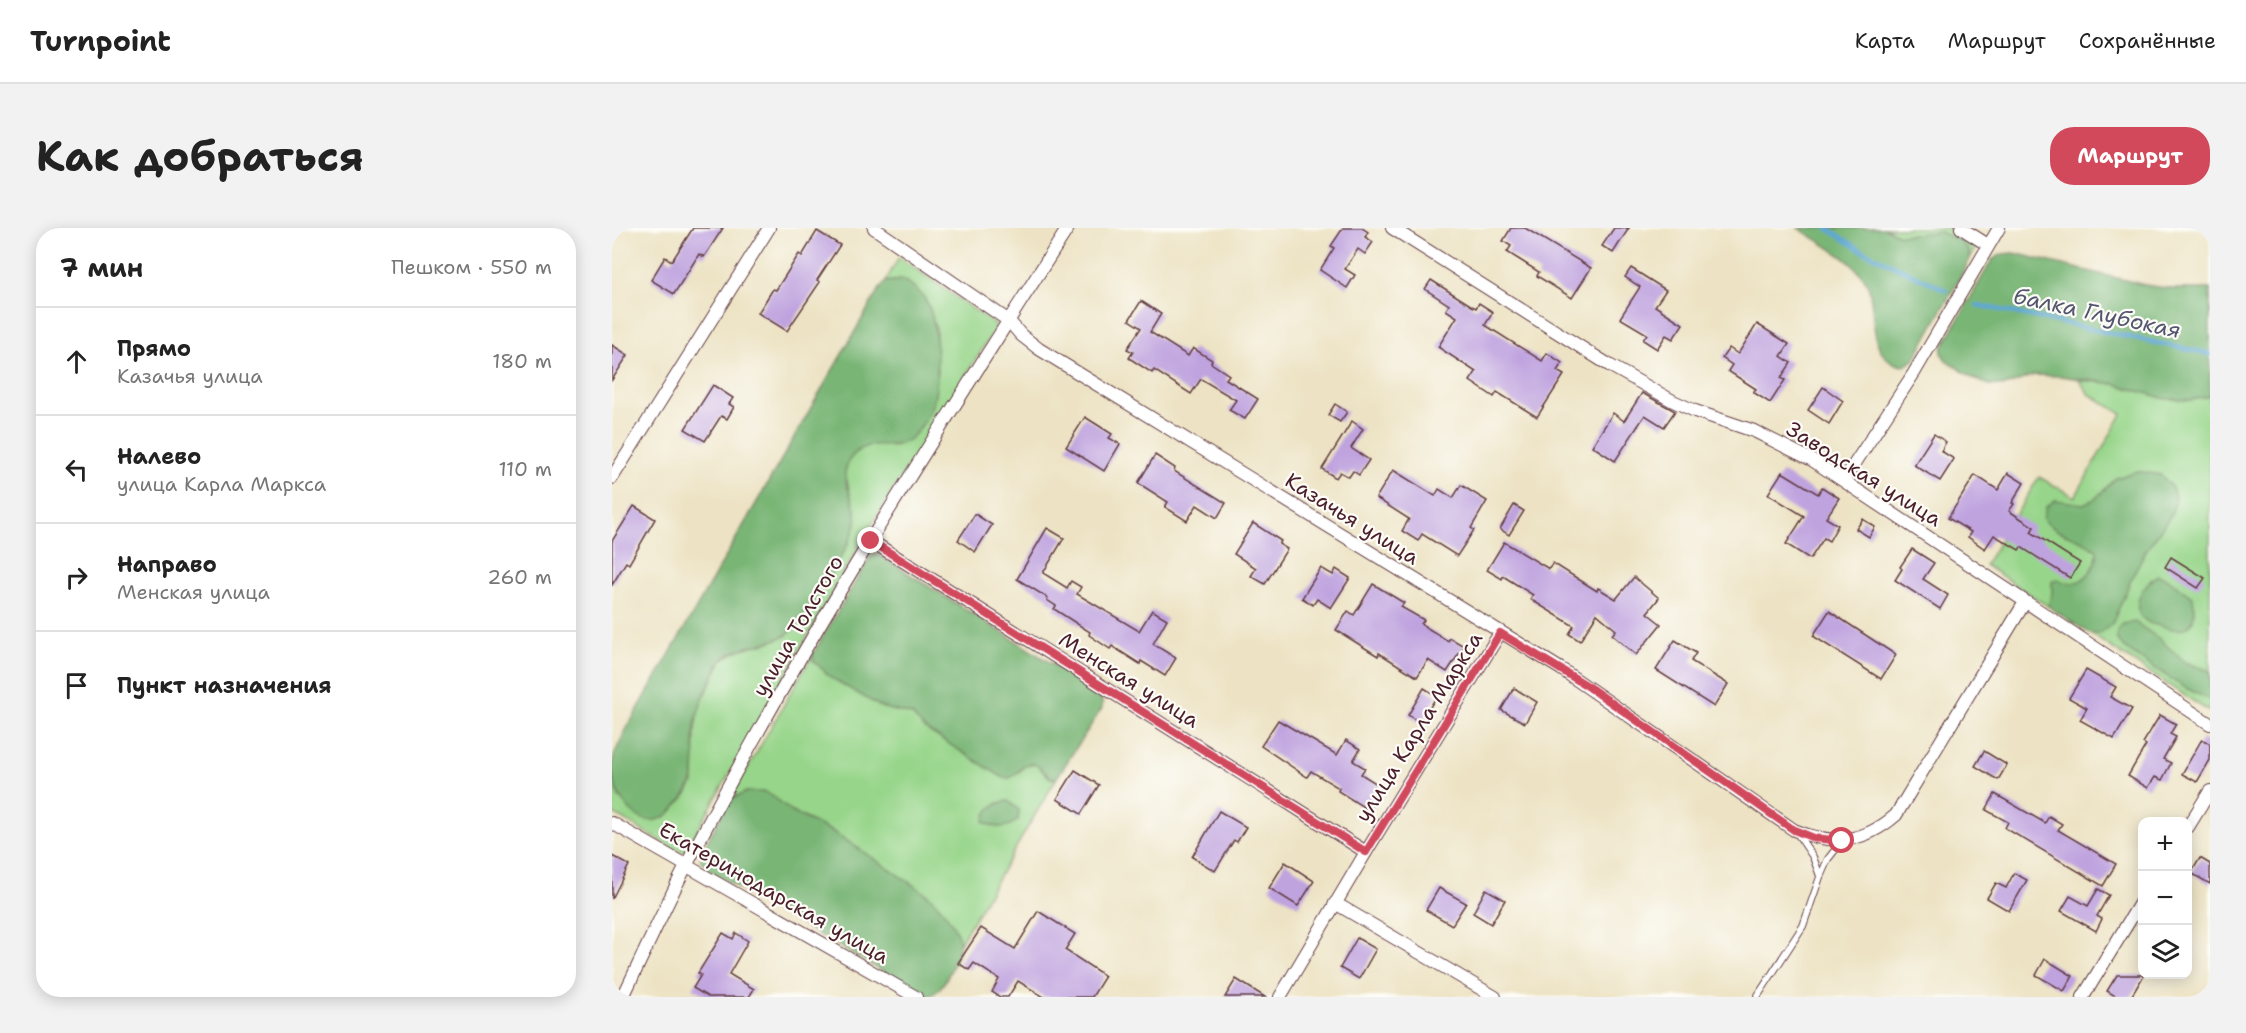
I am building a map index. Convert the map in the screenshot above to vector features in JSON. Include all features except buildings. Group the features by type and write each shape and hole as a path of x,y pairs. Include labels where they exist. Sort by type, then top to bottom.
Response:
{"street":[{"path":"612,478 769,228"},
{"name":"Казачья улица","path":"874,228 1009,321 1021,335 1039,349 1586,685 1794,830 1814,838 1842,841"},
{"name":"улица Толстого","path":"623,997 686,866 763,725 871,541 1068,228"},
{"name":"Заводская улица","path":"1392,228 1609,366 1695,411 1779,442 1844,480 2210,724"},
{"path":"1961,228 1988,245"},
{"path":"1844,480 1914,373 1998,228"},
{"name":"Менская улица","path":"871,541 1366,852"},
{"path":"1842,841 1878,828 1891,819 1902,806 2025,602"},
{"name":"улица Карла Маркса","path":"1280,997 1500,633"},
{"path":"2192,819 2210,790"},
{"name":"Екатеринодарская улица","path":"612,823 916,997"},
{"path":"1335,903 1495,997"},
{"path":"2083,997 2138,907"}],"lane":[{"path":"1794,830 1814,857 1820,877"},
{"path":"1757,997 1803,926 1820,877 1828,860 1842,841"}],"green space":[{"path":"1798,228 1884,228 1899,235 1940,232 1960,241 1969,251 1969,261 1914,360 1904,366 1891,362 1883,354 1875,331 1867,283 1854,267 1836,252"},
{"path":"1884,228 1947,228 1976,246 1969,261 1969,251 1940,232 1899,235"},
{"path":"2014,253 2145,285 2172,289 2210,289 2210,396 2191,400 2166,399 2115,384 2060,376 2034,375 2005,386 1990,385 1974,379 1946,360 1942,354 1942,348 1992,260 2002,254"},
{"path":"899,257 997,326 865,535 685,852 674,849 612,813 612,771 619,798 663,818 686,795 694,782 695,727 700,705 722,660 738,650 786,636 853,506 845,472 849,460 858,450 874,443 895,446 927,417 934,401 936,328 903,280 885,282"},
{"path":"903,280 924,298 933,322 937,351 937,381 929,412 918,431 903,443 865,447 850,459 845,475 855,508 856,524 836,565 803,616 786,635 738,650 721,661 704,696 696,720 695,766 691,784 667,816 652,820 642,818 634,814 627,806 616,787 612,768 619,743 877,293 885,282"},
{"path":"2079,380 2115,384 2167,399 2191,400 2210,396 2210,712 1985,565 2039,477 2075,497 2122,414 2089,394"},
{"path":"2137,471 2161,475 2172,487 2176,500 2171,515 2145,552 2134,573 2112,624 2099,634 2090,634 2048,606 2052,594 2052,582 2057,579 2069,583 2082,580 2093,567 2097,551 2049,525 2043,519 2046,507 2055,500 2083,504 2095,499 2116,478"},
{"path":"876,553 1097,692 1102,699 1102,708 1056,779 1034,764 1024,766 1010,778 1002,777 925,729 912,715 881,707 830,677 813,660 814,652 870,557"},
{"path":"2158,575 2168,579 2193,598 2193,620 2186,628 2173,629 2153,624 2141,616 2138,609 2140,596 2147,584"},
{"path":"2135,622 2158,638 2185,662 2210,671 2210,700 2182,686 2124,648 2117,640 2117,631 2123,624"},
{"path":"814,652 813,660 881,707 912,715 1019,772 1024,766 1036,764 1050,778 1056,779 960,943 928,895 835,833 792,812 737,795 729,801"},
{"path":"746,792 765,792 792,812 835,833 928,895 943,910 952,923 960,943 948,976 938,990 932,995 925,996 711,872 701,861 700,855 729,801"},
{"path":"1008,801 1019,810 1018,820 1001,827 984,822 992,807"}],"waterway":[{"name":"балка Глубокая","path":"1827,228 1861,250 1946,290"},
{"name":"балка Глубокая","path":"1977,305 2210,354"}],"route":[{"path":"871,541 1366,852 1500,633 1586,685 1794,830 1814,838 1842,841"}]}
